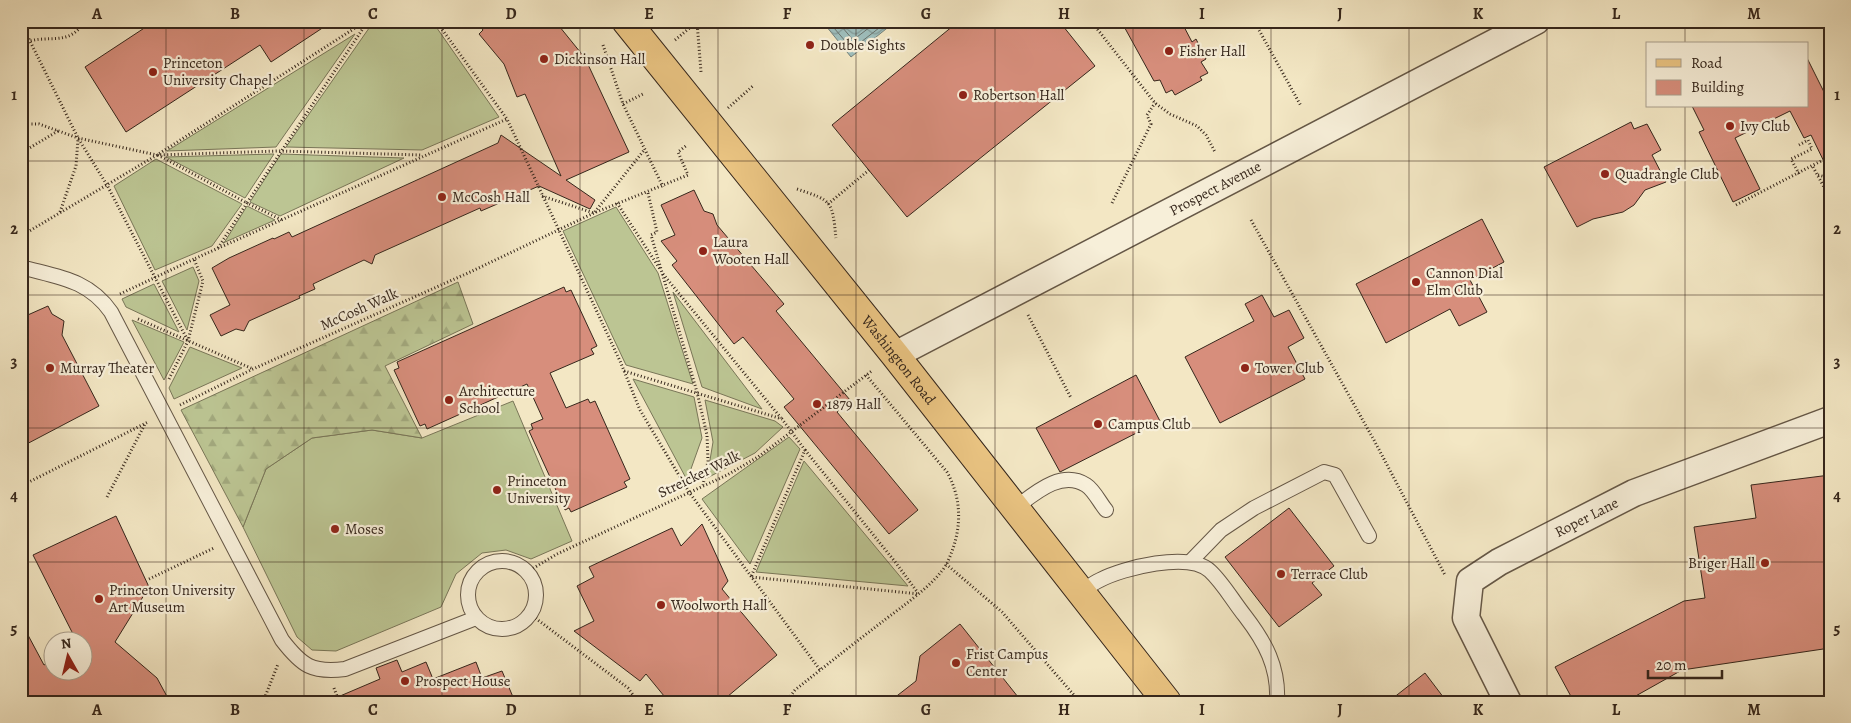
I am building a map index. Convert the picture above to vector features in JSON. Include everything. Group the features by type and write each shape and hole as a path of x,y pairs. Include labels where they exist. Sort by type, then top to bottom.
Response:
{"main road":[{"name":"Washington Road","path":"626,21 895,355 1167,702"}],"street":[{"name":"Prospect Avenue","path":"895,355 1536,21"},
{"name":"Roper Lane","path":"1508,702 1466,618 1470,581 1499,562 1634,493 1830,420"}],"lane":[{"path":"21,266 84,286 99,296 104,302 122,330 163,414 282,640 305,665 315,669 345,669 476,618"},
{"path":"1190,562 1221,530 1254,508 1324,472 1335,475 1368,536"},
{"path":"1015,508 1049,484 1063,480 1087,485 1106,510"},
{"path":"501,560 513,562 527,572 535,586 536,596 530,614 523,621 504,629 485,625 476,618 468,599 468,587 472,576 490,562 501,560"},
{"path":"1081,592 1099,580 1119,572 1158,563 1190,562 1209,569 1262,638 1275,668 1277,702"}],"path":[{"path":"21,44 31,39 63,39 78,30 85,21"},
{"path":"217,249 279,151 367,21"},
{"path":"21,236 157,155 367,21"},
{"path":"436,21 507,119 624,371 640,410 689,492 820,670"},
{"path":"1091,21 1155,103 1170,114 1196,126 1206,136 1214,152"},
{"path":"1254,21 1301,106"},
{"path":"673,42 696,22"},
{"path":"696,22 702,77"},
{"path":"21,23 31,39 78,138 107,185 188,341"},
{"path":"603,45 624,104 662,187"},
{"path":"727,109 754,85"},
{"path":"624,104 642,94"},
{"path":"1112,203 1151,124 1147,115 1155,103"},
{"path":"104,302 424,155 507,119"},
{"path":"21,124 38,124 78,138 157,155 279,151 424,155"},
{"path":"21,153 59,130"},
{"path":"60,213 76,166 78,138"},
{"path":"1799,145 1808,140 1812,149 1791,159 1799,174"},
{"name":"McCosh Walk","path":"21,486 253,369 594,213 648,193 688,175 678,152 687,145"},
{"path":"542,196 594,213 645,149"},
{"path":"157,155 246,203 282,220"},
{"path":"1736,205 1813,167 1823,160"},
{"path":"1813,167 1830,198"},
{"path":"828,204 869,170"},
{"path":"1818,175 1830,178"},
{"path":"794,188 824,198 832,209 836,238"},
{"path":"648,193 657,232 650,235 697,392 707,435 708,461 703,486"},
{"path":"617,203 662,272 792,431 805,450 896,563 918,594"},
{"path":"1251,220 1375,442 1446,577"},
{"path":"168,382 188,341 203,281 194,260"},
{"path":"1016,292 1071,398"},
{"path":"131,316 253,369"},
{"path":"624,371 782,419"},
{"name":"Streicker Walk","path":"527,572 558,554 758,458 866,375 947,472 956,487 959,500 958,530 946,564"},
{"path":"107,497 145,423"},
{"path":"751,577 805,450"},
{"path":"149,579 230,540"},
{"path":"786,702 795,690 918,594 946,564 1002,612 1080,702"},
{"path":"751,577 918,594"},
{"path":"530,614 628,688 638,702"},
{"path":"263,702 282,657"}],"green space":[{"path":"374,21 432,21 499,117 422,150 286,147"},
{"path":"355,34 276,147 167,151"},
{"path":"274,154 245,198 166,157"},
{"path":"281,154 404,158 280,216 250,202"},
{"path":"156,159 242,204 212,246 155,270 114,186"},
{"path":"247,206 275,220 224,242"},
{"path":"616,207 658,273 693,384 626,365 563,231"},
{"path":"193,267 199,281 187,330 162,281"},
{"path":"458,282 473,324 385,366 422,438 372,430 312,438 266,469 243,527 181,410"},
{"path":"154,284 179,332 126,307 122,299"},
{"path":"673,292 762,409 702,387"},
{"path":"132,320 184,342 164,380"},
{"path":"190,347 242,368 174,399 169,388"},
{"path":"633,379 694,397 702,438 687,480"},
{"path":"705,400 775,421 783,427 755,453 707,478 713,442"},
{"path":"513,401 572,541 531,559 506,550 482,553 456,574 441,607 336,651 312,650 297,637 243,527 266,469 312,438 372,430 422,438"},
{"path":"789,437 800,449 750,564 702,499"},
{"path":"804,461 908,586 756,572"}],"water":[{"path":"822,21 896,21 851,57"}],"building":[{"name":"Princeton University Chapel","path":"155,21 333,21 271,62 260,45 126,132 85,67"},
{"name":"McCosh Hall","path":"476,21 555,21 585,58 629,152 566,180 595,200 590,209 539,186 481,211 480,208 375,255 372,264 364,260 313,284 315,289 299,296 300,298 249,321 244,331 236,329 221,336 210,315 230,305 212,268 229,258 289,232 292,237 498,143 501,135 561,176 525,94 517,97 504,64 479,34 483,30"},
{"name":"Robertson Hall","path":"959,21 1059,21 1095,66 907,217 832,125"},
{"name":"Fisher Hall","path":"1121,21 1181,21 1192,42 1196,39 1206,59 1201,62 1208,73 1200,77 1202,80 1175,95 1172,90 1166,93 1160,80 1154,81"},
{"name":"Ivy Club","path":"1808,60 1830,104 1830,174 1811,135 1804,138 1790,111 1735,138 1760,189 1733,202 1699,132 1704,130 1693,108 1808,108"},
{"name":"Quadrangle Club","path":"1631,122 1634,129 1647,124 1661,150 1652,155 1666,182 1645,190 1634,205 1623,212 1593,219 1577,227 1544,167"},
{"name":"1879 Hall","path":"694,190 704,211 713,214 717,225 784,304 776,311 850,400 837,412 918,510 889,534 784,407 794,399 743,337 734,344 672,265 677,261 661,241 675,235 661,205"},
{"name":"Cannon Dial Elm Club","path":"1482,219 1504,262 1470,280 1487,312 1459,326 1450,309 1386,343 1356,284"},
{"name":"Architecture School","path":"564,287 566,292 571,290 597,346 591,349 594,354 550,373 566,408 588,399 590,403 595,401 630,479 624,482 627,487 571,512 569,508 565,510 529,431 533,429 531,424 543,419 527,384 427,429 425,424 420,426 394,370 399,368 397,362"},
{"name":"Tower Club","path":"1262,295 1274,317 1289,310 1304,338 1288,347 1305,379 1220,423 1185,357 1254,321 1245,304"},
{"name":"Murray Theater","path":"48,306 52,314 64,321 62,335 99,406 21,447 23,328 21,318"},
{"name":"Campus Club","path":"1136,375 1160,421 1060,472 1036,428"},
{"name":"Briger Hall","path":"1830,475 1830,648 1682,670 1625,702 1574,702 1555,667 1684,601 1705,598 1694,527 1756,518 1751,485"},
{"name":"Terrace Club","path":"1289,508 1334,566 1312,583 1322,595 1279,627 1225,557"},
{"name":"Princeton University Art Museum","path":"116,516 149,587 115,642 157,678 170,702 21,702 21,622 42,661 42,680 92,680 92,630 71,630 33,555"},
{"name":"Woolworth Hall","path":"702,524 728,581 722,589 777,655 721,702 669,702 646,674 640,681 574,631 594,621 577,586 594,577 589,567 672,528 681,546"},
{"name":"Frist Campus Center","path":"960,624 1022,702 889,702 916,681 920,656"},
{"name":"Prospect House","path":"397,660 402,672 426,662 433,679 476,662 482,678 502,671 513,697 501,702 326,702 380,679 376,668"},
{"path":"1425,673 1447,702 1388,702"}],"place":[{"name":"Double Sights","path":"810,45"},
{"name":"Fisher Hall","path":"1169,51"},
{"name":"Dickinson Hall","path":"544,59"},
{"name":"Princeton University Chapel","path":"153,72"},
{"name":"Robertson Hall","path":"963,95"},
{"name":"Ivy Club","path":"1730,126"},
{"name":"Quadrangle Club","path":"1605,174"},
{"name":"McCosh Hall","path":"442,197"},
{"name":"Laura Wooten Hall","path":"703,251"},
{"name":"Cannon Dial Elm Club","path":"1416,282"},
{"name":"Murray Theater","path":"50,368"},
{"name":"Tower Club","path":"1245,368"},
{"name":"Architecture School","path":"449,400"},
{"name":"1879 Hall","path":"817,404"},
{"name":"Campus Club","path":"1098,424"},
{"name":"Princeton University","path":"497,490"},
{"name":"Moses","path":"335,529"},
{"name":"Briger Hall","path":"1765,563"},
{"name":"Terrace Club","path":"1281,574"},
{"name":"Princeton University Art Museum","path":"99,599"},
{"name":"Woolworth Hall","path":"661,605"},
{"name":"Frist Campus Center","path":"956,663"},
{"name":"Prospect House","path":"405,681"}]}
